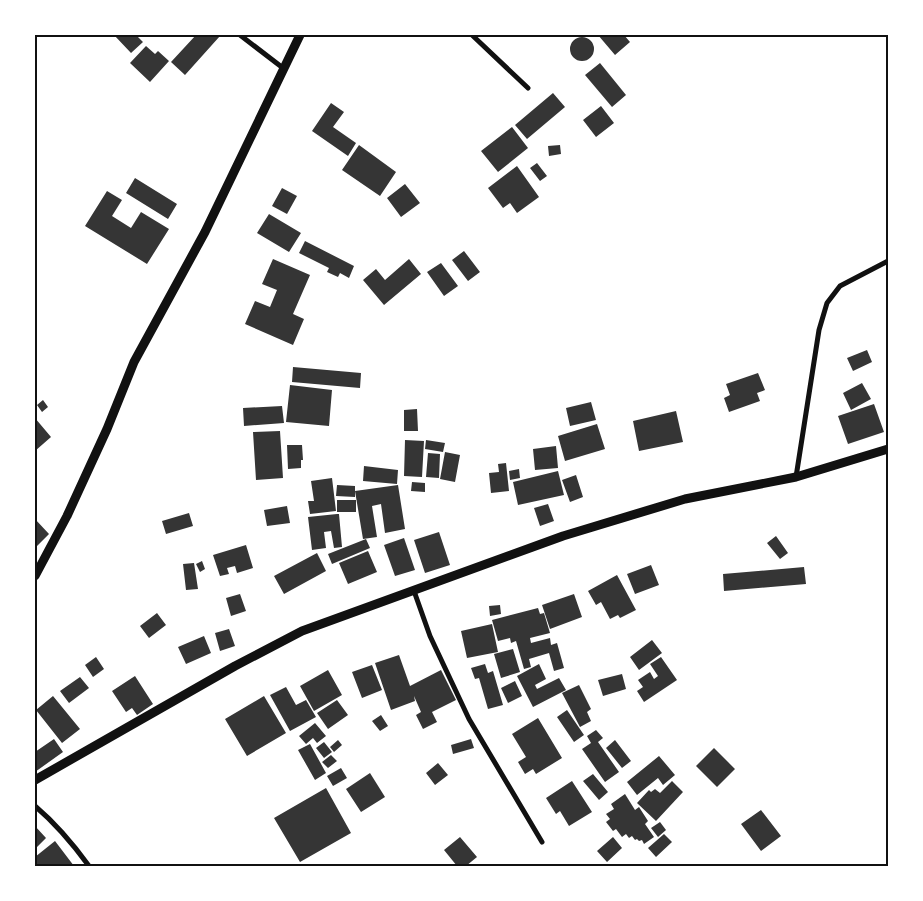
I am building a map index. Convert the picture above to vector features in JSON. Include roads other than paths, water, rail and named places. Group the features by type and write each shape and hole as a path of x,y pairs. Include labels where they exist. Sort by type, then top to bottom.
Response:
{"street":[{"path":"240,35 283,68"},
{"path":"35,576 95,455 134,362 205,232 300,35"},
{"path":"472,35 528,88"},
{"path":"796,477 819,330 827,303 840,286 888,261"},
{"path":"35,780 235,666 302,631 563,536 685,499 796,477 888,449"},
{"path":"414,591 430,636 469,719 542,842"},
{"path":"35,806 71,843 89,866"}]}
